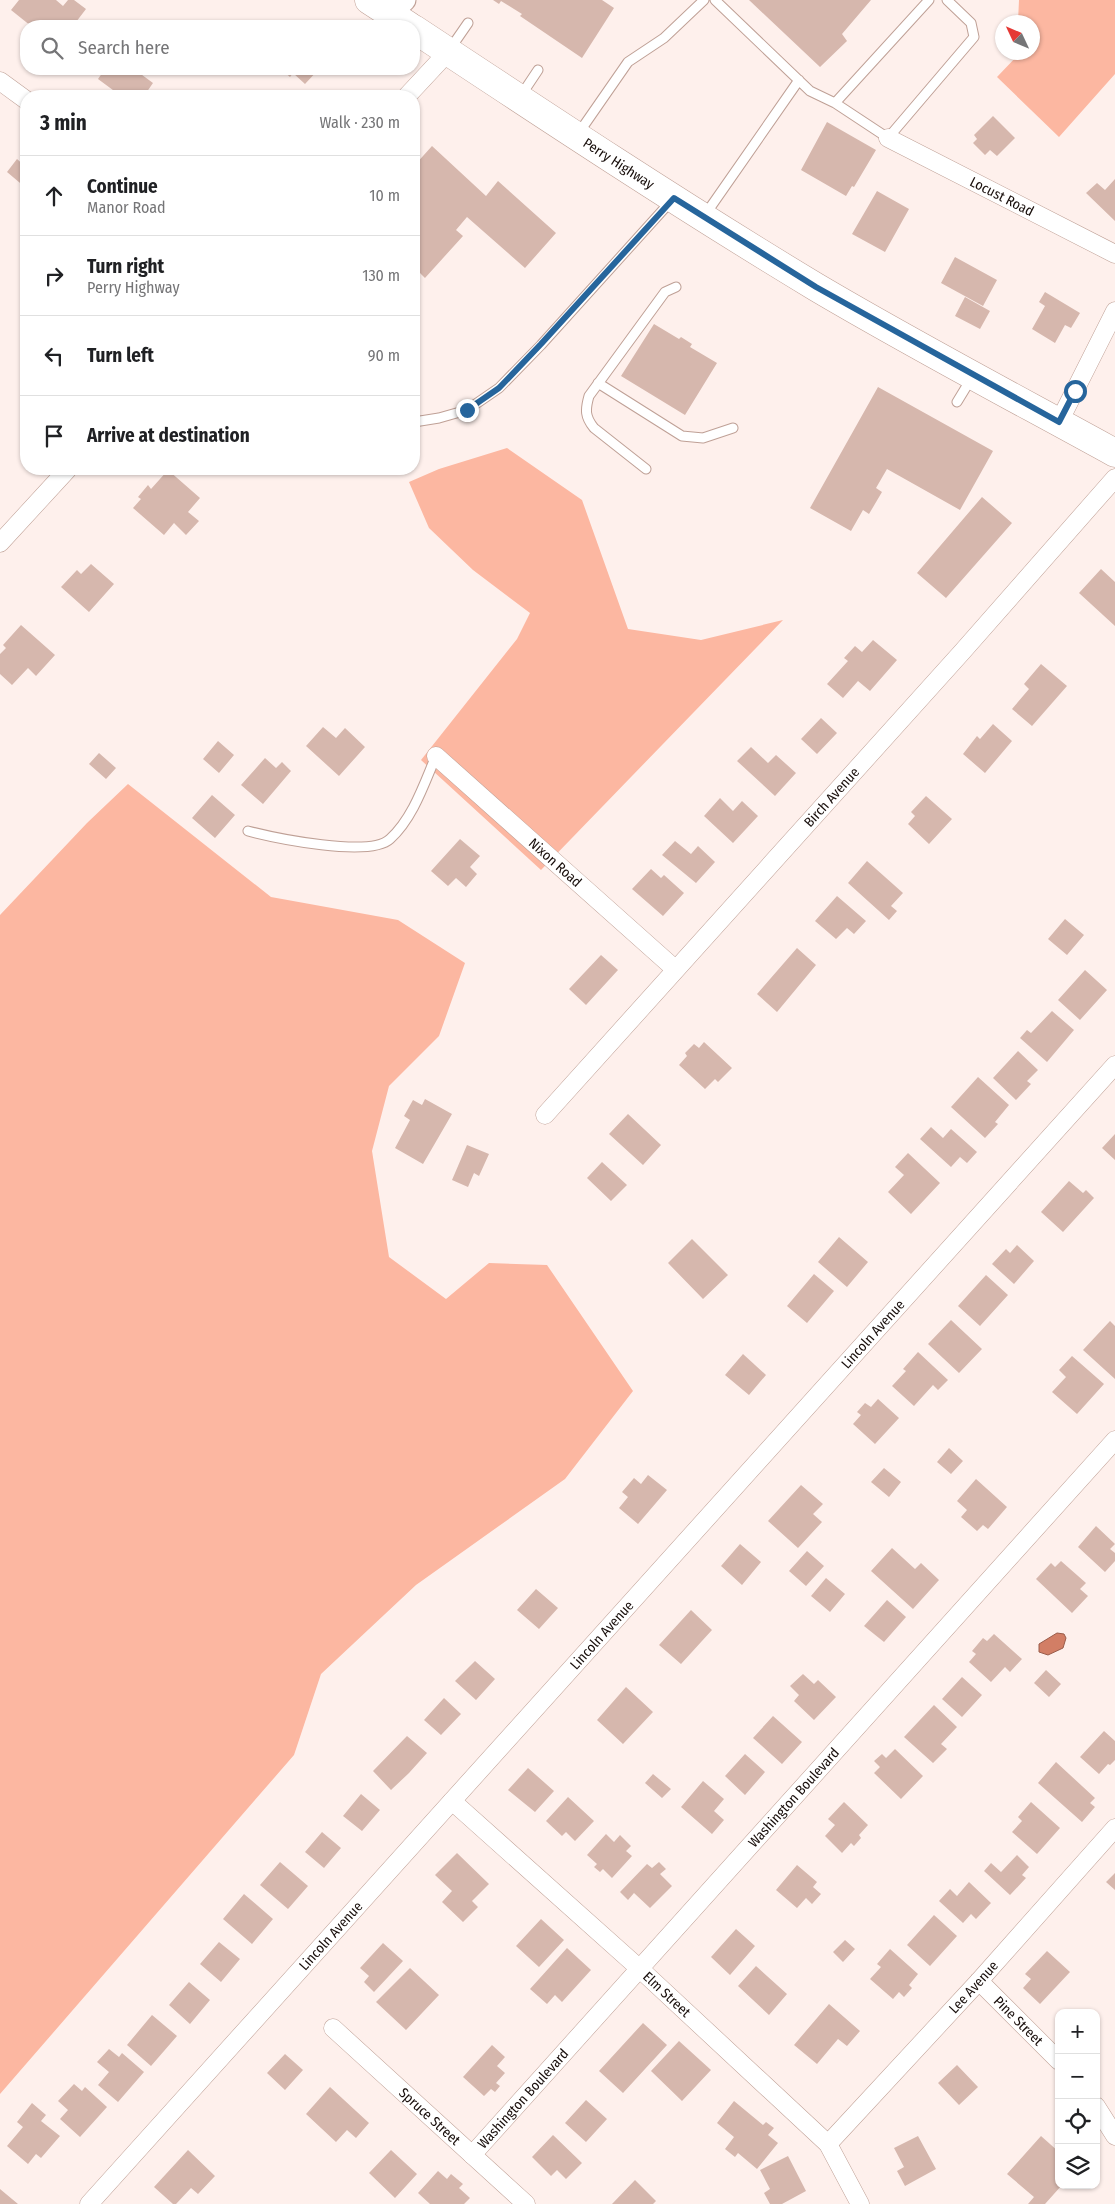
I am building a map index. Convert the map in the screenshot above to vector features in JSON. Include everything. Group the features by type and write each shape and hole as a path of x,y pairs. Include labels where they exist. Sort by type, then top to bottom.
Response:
{"main road":[{"name":"Perry Highway","path":"420,33 703,217 816,287 973,376 1115,453"}],"street":[{"path":"413,90 448,52"},
{"path":"0,81 20,96"},
{"name":"Locust Road","path":"888,138 1115,254"},
{"path":"1059,422 1115,311"},
{"path":"0,543 62,475"},
{"name":"Birch Avenue","path":"545,1115 962,652 1115,478"},
{"name":"Nixon Road","path":"436,756 675,970"},
{"name":"Lincoln Avenue","path":"93,2203 452,1801 1115,1065"},
{"name":"Washington Boulevard","path":"472,2155 1115,1440"},
{"name":"Elm Street","path":"452,1801 640,1969 828,2144 860,2204"},
{"name":"Lee Avenue","path":"828,2144 979,1981 1115,1828"},
{"name":"Pine Street","path":"979,1981 1055,2057"},
{"name":"Spruce Street","path":"333,2028 526,2204"},
{"path":"1100,2112 1115,2136"}],"lane":[{"path":"577,136 628,62 664,38 704,0"},
{"path":"715,0 810,90 835,103 888,138 974,37 971,23 947,0"},
{"path":"835,103 929,0"},
{"path":"448,52 468,23"},
{"path":"519,98 538,70"},
{"path":"703,217 799,80"},
{"path":"420,421 467,410 499,388 674,198"},
{"path":"646,469 594,428 588,420 585,410 589,396 598,383 666,292 676,288"},
{"path":"957,402 973,376"},
{"path":"598,383 682,436 703,438 733,428"},
{"path":"248,831 299,841 349,847 375,846 389,841 407,819 436,756"}],"shaded area":[{"path":"1019,0 1115,0 1115,74 1059,137 997,77 1013,60 1040,60 1040,15 1018,15"},
{"path":"507,448 582,500 628,629 701,640 783,620 541,870 421,760 517,639 530,613 473,570 429,528 409,482 439,469"},
{"path":"128,784 271,897 398,920 465,963 439,1036 389,1086 372,1151 389,1257 446,1299 489,1263 547,1265 633,1391 565,1479 416,1585 321,1674 294,1755 0,2094 0,915 87,823"},
{"path":"1057,1633 1064,1634 1066,1638 1063,1648 1048,1655 1039,1652 1039,1644"}],"building":[{"path":"19,0 56,0 63,6 68,0 74,0 86,9 78,20 24,20 11,10"},
{"path":"493,0 602,0 614,8 582,58 520,16 522,14 501,1 499,4"},
{"path":"749,0 871,0 842,34 847,41 820,67"},
{"path":"101,75 142,75 153,83 148,90 113,90 98,79"},
{"path":"295,75 313,75 305,84"},
{"path":"993,116 1015,138 997,156 990,150 985,155 973,143 977,139 974,135"},
{"path":"827,122 876,150 854,187 852,186 846,196 801,170"},
{"path":"432,146 486,196 498,181 556,233 525,268 467,217 456,230 463,236 425,278 420,273 420,159"},
{"path":"17,159 20,162 20,183 7,172"},
{"path":"1115,179 1115,221 1086,193 1097,183 1105,190"},
{"path":"877,191 909,209 885,252 852,234"},
{"path":"955,257 997,280 983,306 941,283"},
{"path":"1045,292 1080,313 1071,328 1065,325 1055,343 1032,329 1045,306 1039,302"},
{"path":"965,297 990,311 980,329 955,316"},
{"path":"654,324 679,339 681,337 692,344 690,347 717,363 685,415 621,376"},
{"path":"878,387 993,451 960,510 887,469 876,488 882,492 869,514 863,510 851,531 810,508"},
{"path":"164,475 174,475 200,498 188,512 199,521 186,535 174,523 164,535 133,508 141,499 138,497 148,485 151,489"},
{"path":"982,497 1012,523 946,598 917,573"},
{"path":"91,564 114,584 89,612 61,587 77,570 81,574"},
{"path":"1101,569 1115,582 1115,626 1079,593"},
{"path":"21,625 55,655 36,676 28,668 12,685 0,674 0,654 6,648 3,645"},
{"path":"873,640 897,660 870,691 858,681 843,698 827,684 848,661 844,658 855,646 862,652"},
{"path":"1041,664 1067,686 1032,726 1012,709 1029,689 1024,684"},
{"path":"821,718 837,733 817,754 801,739"},
{"path":"993,724 1012,741 985,773 963,754 977,736 980,739"},
{"path":"323,727 336,738 345,728 365,747 339,776 306,746"},
{"path":"218,741 234,755 219,773 203,759"},
{"path":"751,747 768,763 776,755 796,773 775,796 737,761"},
{"path":"99,753 116,768 106,779 89,764"},
{"path":"265,758 276,768 282,762 291,771 263,804 241,785"},
{"path":"212,795 235,815 215,838 192,818"},
{"path":"926,796 952,819 929,844 908,824 915,816 911,812"},
{"path":"720,798 733,811 742,801 758,816 733,843 704,816"},
{"path":"460,839 480,856 470,867 477,874 466,887 456,878 448,886 431,871"},
{"path":"675,841 691,854 698,846 715,862 696,883 662,855"},
{"path":"867,861 903,893 891,906 897,911 889,920 848,883"},
{"path":"651,869 661,878 664,875 684,893 663,916 632,889"},
{"path":"837,896 866,921 854,934 847,928 836,939 815,921"},
{"path":"1065,919 1084,935 1067,955 1048,939"},
{"path":"797,948 816,965 777,1012 757,994"},
{"path":"601,955 618,970 586,1005 569,989"},
{"path":"1085,970 1107,990 1080,1020 1058,1000"},
{"path":"1052,1011 1074,1030 1047,1062 1020,1038 1027,1030 1031,1033"},
{"path":"704,1042 732,1068 718,1082 715,1079 705,1089 679,1065 687,1056 685,1053 694,1044 699,1048"},
{"path":"1018,1051 1038,1070 1027,1081 1031,1084 1016,1100 993,1078"},
{"path":"978,1077 1009,1105 995,1122 998,1124 985,1138 951,1107"},
{"path":"425,1099 452,1114 423,1164 395,1148 410,1120 404,1116 413,1100 422,1105"},
{"path":"628,1114 661,1145 643,1165 609,1134"},
{"path":"931,1127 943,1138 951,1129 977,1152 967,1163 960,1157 951,1167 920,1139"},
{"path":"1115,1134 1115,1160 1102,1148"},
{"path":"467,1145 489,1154 479,1176 474,1173 468,1187 452,1180"},
{"path":"908,1153 940,1183 911,1214 888,1192 904,1175 895,1167"},
{"path":"602,1162 627,1185 611,1201 587,1178"},
{"path":"1069,1181 1083,1193 1086,1190 1094,1198 1063,1232 1041,1212"},
{"path":"839,1237 868,1262 847,1287 818,1262"},
{"path":"692,1239 728,1275 703,1299 668,1263"},
{"path":"1017,1245 1034,1261 1014,1284 992,1264 1006,1249 1010,1253"},
{"path":"814,1274 834,1291 807,1323 787,1306"},
{"path":"986,1275 1008,1295 980,1326 958,1306"},
{"path":"951,1320 982,1349 959,1373 928,1344"},
{"path":"1110,1321 1115,1326 1115,1379 1083,1350"},
{"path":"918,1352 948,1380 938,1390 933,1385 914,1406 892,1386 906,1371 903,1369"},
{"path":"743,1354 766,1375 749,1395 725,1375"},
{"path":"1072,1356 1104,1384 1077,1414 1052,1392 1066,1377 1059,1370"},
{"path":"878,1399 899,1418 875,1444 853,1424 861,1415 857,1412 865,1403 871,1407"},
{"path":"949,1448 963,1461 951,1474 937,1462"},
{"path":"884,1468 901,1482 889,1497 871,1482"},
{"path":"648,1475 667,1490 638,1524 619,1508 628,1497 622,1492 634,1478 641,1484"},
{"path":"976,1479 1007,1507 988,1529 983,1525 977,1531 961,1517 967,1510 957,1501"},
{"path":"801,1485 823,1504 813,1514 822,1522 798,1548 768,1521"},
{"path":"1096,1526 1115,1544 1110,1549 1115,1553 1115,1561 1105,1572 1078,1547"},
{"path":"740,1544 761,1562 742,1585 721,1566"},
{"path":"892,1548 915,1569 921,1563 939,1580 913,1609 871,1571"},
{"path":"807,1551 824,1566 806,1586 789,1571"},
{"path":"1061,1561 1086,1583 1080,1589 1088,1596 1072,1613 1036,1579 1051,1563 1055,1567"},
{"path":"826,1578 845,1594 830,1612 811,1596"},
{"path":"536,1589 558,1608 539,1629 517,1610"},
{"path":"887,1600 906,1617 884,1642 864,1626"},
{"path":"691,1610 712,1630 681,1664 659,1645"},
{"path":"994,1634 1022,1659 1010,1672 1005,1667 991,1682 969,1662 976,1654 972,1651 983,1638 987,1641"},
{"path":"475,1661 495,1679 476,1700 455,1681"},
{"path":"1046,1670 1061,1684 1049,1697 1034,1683"},
{"path":"803,1674 814,1684 818,1680 836,1697 814,1720 794,1701 799,1695 790,1686"},
{"path":"962,1677 982,1695 962,1717 942,1699"},
{"path":"626,1687 653,1712 623,1744 597,1720"},
{"path":"444,1698 461,1714 441,1735 424,1720"},
{"path":"934,1705 957,1727 941,1744 947,1749 933,1763 904,1737"},
{"path":"773,1716 802,1742 782,1764 753,1738"},
{"path":"1104,1731 1115,1741 1115,1760 1110,1765 1108,1764 1099,1774 1080,1757"},
{"path":"407,1736 427,1753 391,1790 373,1771"},
{"path":"895,1749 923,1776 901,1799 874,1773 880,1767 874,1761 882,1754 886,1758"},
{"path":"745,1754 765,1772 745,1795 725,1776"},
{"path":"1056,1762 1095,1798 1090,1803 1095,1807 1082,1822 1038,1783"},
{"path":"528,1768 554,1791 535,1812 508,1790"},
{"path":"653,1774 671,1789 662,1798 645,1783"},
{"path":"703,1781 724,1799 714,1811 724,1820 712,1834 681,1807"},
{"path":"361,1794 380,1810 362,1831 343,1816"},
{"path":"568,1797 594,1821 575,1841 566,1832 562,1836 546,1821"},
{"path":"844,1802 868,1825 859,1835 861,1838 854,1846 851,1843 842,1853 825,1836 835,1825 828,1819"},
{"path":"1031,1802 1060,1828 1037,1854 1012,1832 1022,1821 1018,1817"},
{"path":"322,1832 341,1848 324,1868 305,1852"},
{"path":"606,1834 614,1842 620,1835 631,1846 626,1851 632,1856 612,1878 603,1869 600,1872 594,1867 597,1864 587,1855"},
{"path":"457,1853 489,1884 472,1901 478,1907 463,1922 442,1902 452,1891 435,1875"},
{"path":"1017,1855 1029,1867 1022,1875 1026,1878 1010,1895 984,1871 991,1863 1001,1872"},
{"path":"280,1862 308,1886 288,1909 260,1885"},
{"path":"659,1862 666,1869 660,1874 672,1886 650,1908 634,1893 628,1900 620,1892 647,1864 652,1868"},
{"path":"797,1865 817,1882 813,1887 821,1894 812,1904 806,1898 797,1908 776,1890"},
{"path":"1115,1873 1115,1890 1106,1882"},
{"path":"969,1882 991,1903 976,1919 971,1914 963,1923 939,1901 950,1889 957,1896"},
{"path":"244,1894 273,1919 252,1944 223,1919"},
{"path":"934,1915 957,1936 930,1966 907,1945"},
{"path":"541,1919 564,1940 539,1967 516,1946"},
{"path":"736,1929 755,1946 730,1975 711,1957"},
{"path":"845,1940 855,1949 843,1962 833,1952"},
{"path":"219,1942 240,1959 221,1982 200,1964"},
{"path":"383,1943 403,1961 374,1992 364,1982 369,1976 360,1968"},
{"path":"567,1948 591,1970 562,2002 555,1995 547,2004 530,1989"},
{"path":"890,1949 918,1974 909,1985 912,1988 904,1997 899,1992 893,1999 870,1979 881,1967 877,1964"},
{"path":"1047,1951 1070,1972 1040,2004 1023,1988 1031,1979 1025,1974"},
{"path":"756,1966 787,1994 769,2015 738,1986"},
{"path":"410,1968 439,1995 406,2030 376,2002"},
{"path":"189,1982 210,2000 190,2024 169,2005"},
{"path":"829,2004 860,2031 847,2046 838,2039 817,2064 794,2045"},
{"path":"152,2015 177,2036 151,2066 127,2045"},
{"path":"643,2023 667,2045 623,2093 599,2071"},
{"path":"679,2041 711,2070 682,2101 651,2071"},
{"path":"492,2045 505,2057 497,2066 505,2073 496,2083 500,2086 495,2092 491,2089 484,2096 463,2077"},
{"path":"109,2049 119,2057 122,2053 144,2072 118,2102 98,2085 109,2072 97,2062"},
{"path":"285,2054 303,2070 285,2090 267,2073"},
{"path":"957,2065 978,2087 959,2105 938,2083"},
{"path":"74,2084 82,2091 85,2087 107,2107 80,2137 60,2119 68,2110 58,2101"},
{"path":"330,2087 369,2123 356,2138 347,2130 336,2142 306,2114"},
{"path":"586,2100 607,2119 586,2142 565,2123"},
{"path":"734,2101 763,2125 766,2122 774,2128 768,2135 778,2143 757,2169 738,2153 735,2157 725,2149 734,2137 717,2123"},
{"path":"32,2103 46,2115 41,2121 60,2136 41,2158 36,2154 28,2164 7,2146 23,2127 17,2122"},
{"path":"553,2135 582,2163 566,2179 557,2170 551,2176 532,2157"},
{"path":"918,2136 936,2169 905,2186 897,2171 904,2167 894,2148"},
{"path":"1041,2136 1055,2148 1055,2189 1058,2189 1045,2204 1028,2204 1034,2197 1007,2174"},
{"path":"188,2150 215,2176 198,2194 191,2188 176,2204 173,2204 154,2187"},
{"path":"391,2150 417,2174 395,2198 369,2173"},
{"path":"788,2156 806,2191 782,2204 770,2204 764,2193 770,2189 760,2170"},
{"path":"438,2171 447,2179 451,2174 463,2184 459,2188 470,2198 464,2204 430,2204 418,2193"},
{"path":"635,2180 656,2201 653,2204 612,2204"},
{"path":"0,2189 18,2204 0,2204"}],"route":[{"path":"467,410 499,388 674,198 816,287 973,376 1059,422 1075,391"}]}
